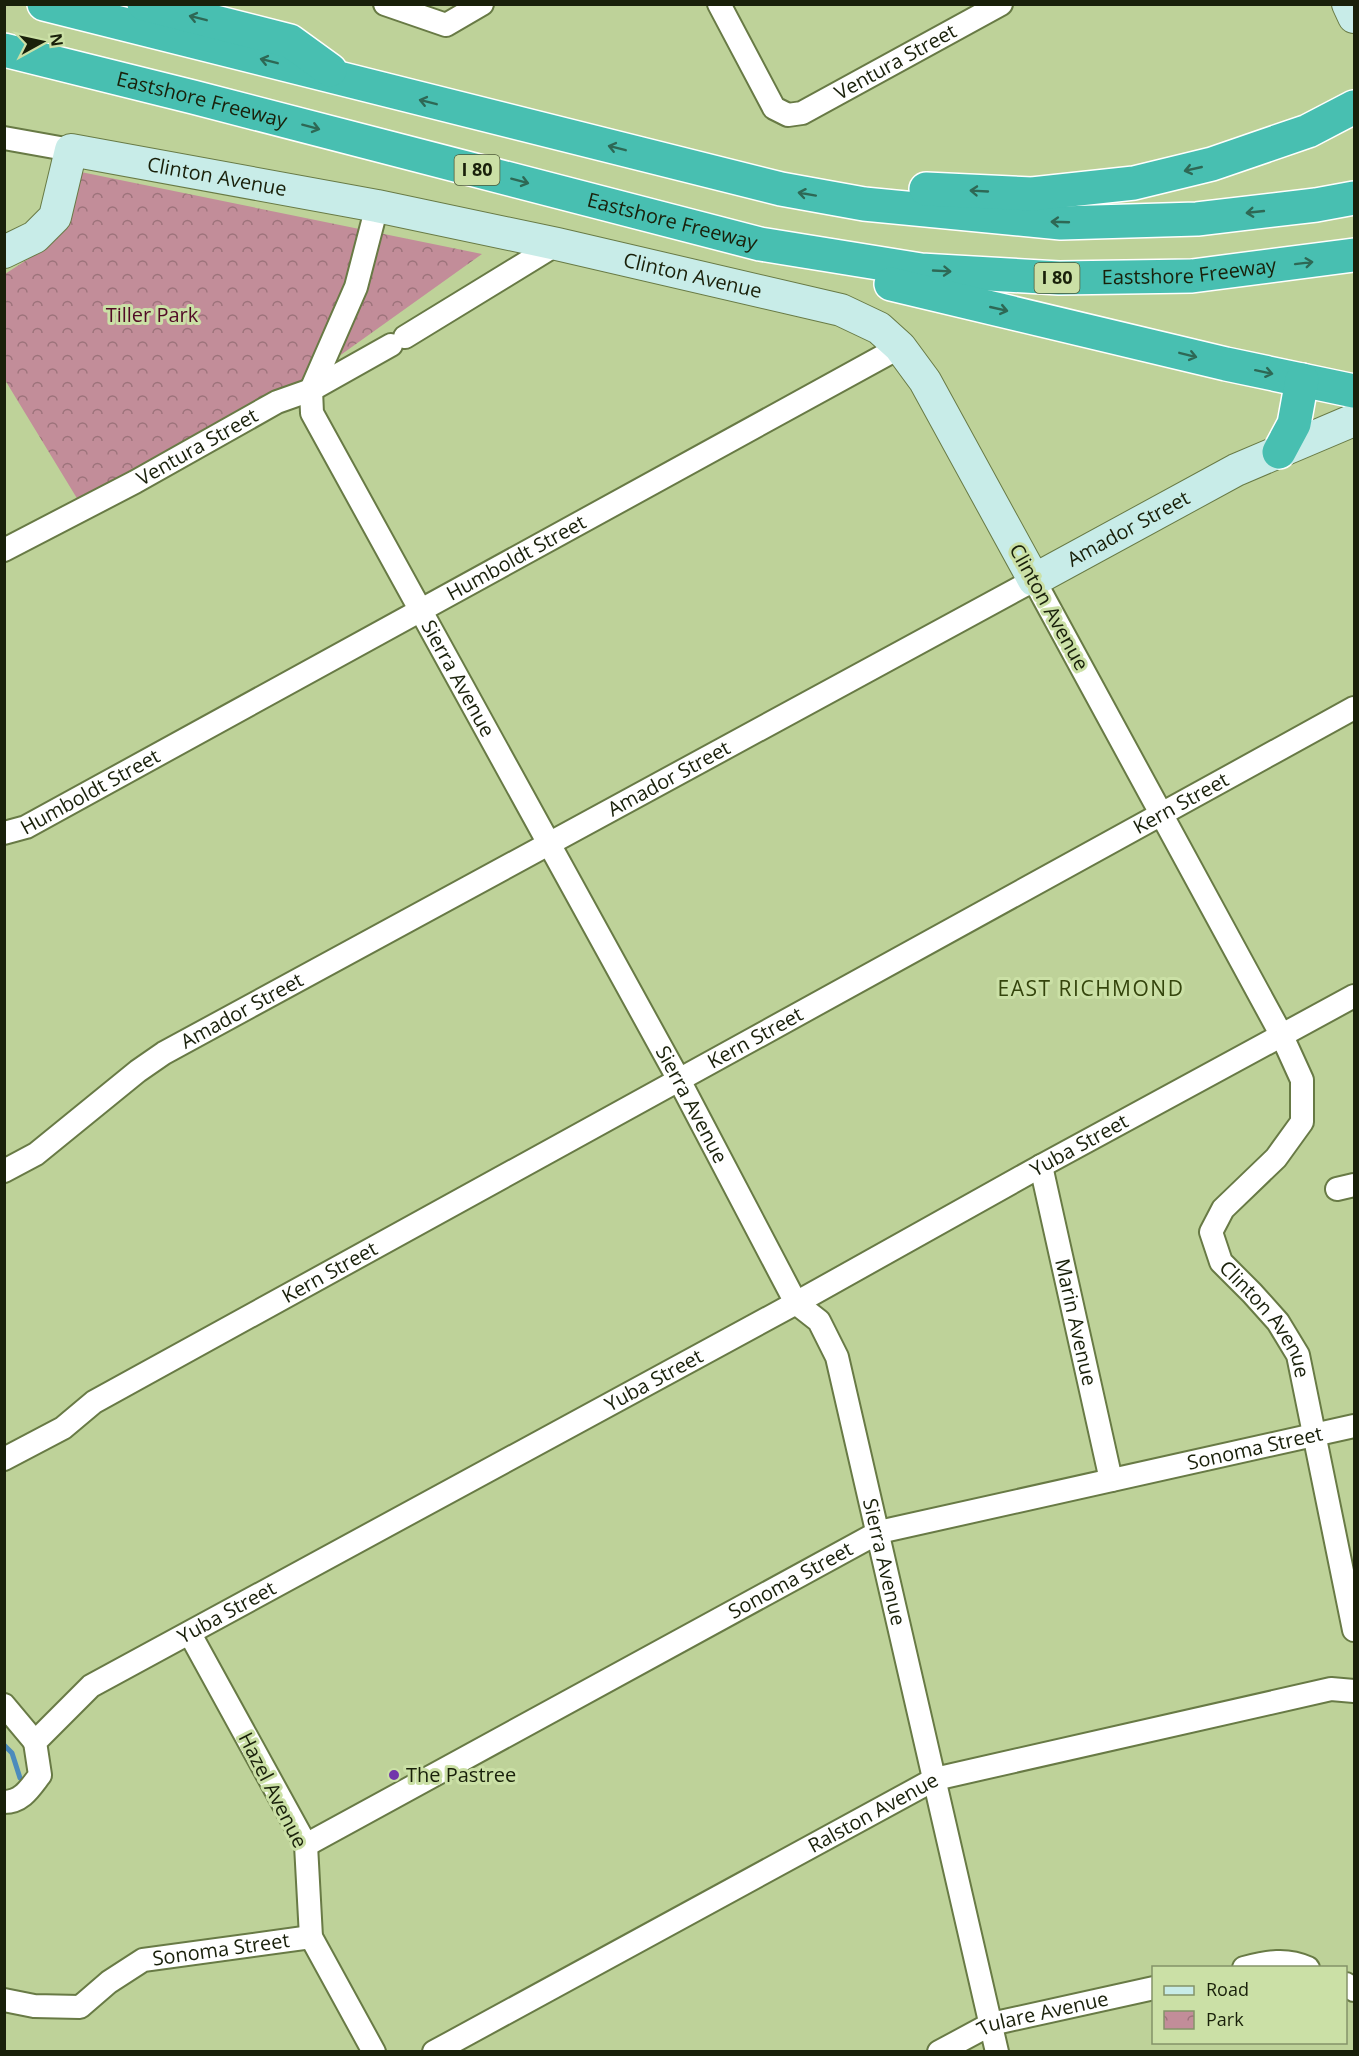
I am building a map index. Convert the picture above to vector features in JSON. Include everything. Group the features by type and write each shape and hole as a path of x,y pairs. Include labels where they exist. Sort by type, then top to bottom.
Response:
{"highway":[{"path":"44,4 781,189 864,204 1061,223 1197,219 1316,205 1354,198"},
{"path":"144,4 290,41 346,81"},
{"name":"Eastshore Freeway","path":"4,50 760,244 921,270 1059,278 1192,276 1354,255"},
{"path":"4,73 55,82 157,107 193,97"},
{"path":"864,204 909,188 1032,194 1134,183 1212,164 1308,131 1354,107"},
{"path":"760,244 881,281 1354,391"},
{"path":"1279,452 1294,424 1302,380"}],"street":[{"path":"385,4 446,25 482,4"},
{"name":"Ventura Street","path":"719,4 774,108 788,115 802,113 1001,4"},
{"path":"1348,4 1354,17"},
{"path":"4,138 71,150 55,217 35,237 4,252"},
{"name":"Clinton Avenue","path":"71,150 376,206 557,244 841,310 879,328 900,347 925,381 1163,814 1282,1036 1302,1080 1302,1122 1276,1158 1223,1209 1211,1232 1221,1262 1278,1322 1298,1355 1354,1630"},
{"path":"311,390 356,287 376,206"},
{"name":"Ventura Street","path":"4,550 135,482 277,402 311,390 398,341 557,244"},
{"name":"Humboldt Street","path":"4,833 26,827 900,347"},
{"name":"Sierra Avenue","path":"311,390 312,413 679,1080 796,1303 819,1321 837,1357 997,2052"},
{"name":"Amador Street","path":"4,1171 36,1154 138,1071 164,1053 1236,470 1354,420"},
{"name":"Kern Street","path":"4,1459 63,1428 94,1402 1354,708"},
{"name":"Yuba Street","path":"35,1742 91,1686 796,1303 1041,1166 1354,996"},
{"name":"Marin Avenue","path":"1041,1166 1112,1480"},
{"name":"Sonoma Street","path":"306,1845 879,1532 1354,1426"},
{"name":"Hazel Avenue","path":"190,1634 306,1845 311,1937 374,2052"},
{"name":"Ralston Avenue","path":"434,2052 935,1779 1331,1689 1354,1691"},
{"path":"4,1705 35,1742 40,1775 25,1794 13,1802 4,1802"},
{"name":"Sonoma Street","path":"4,2000 34,2006 80,2007 109,1982 143,1960 311,1937"},
{"path":"1254,1966 1292,1961 1303,1966"},
{"name":"Tulare Avenue","path":"939,2052 991,2024 1152,1988"}],"green space":[{"name":"Tiller Park","path":"76,171 482,254 300,384 226,417 78,500 5,380 5,274 42,250"}],"waterway":[{"path":"4,1745 12,1753 20,1778"}],"place":[{"name":"The Pastree","path":"394,1775"}],"district":[{"name":"EAST RICHMOND","path":"1091,989"}]}
